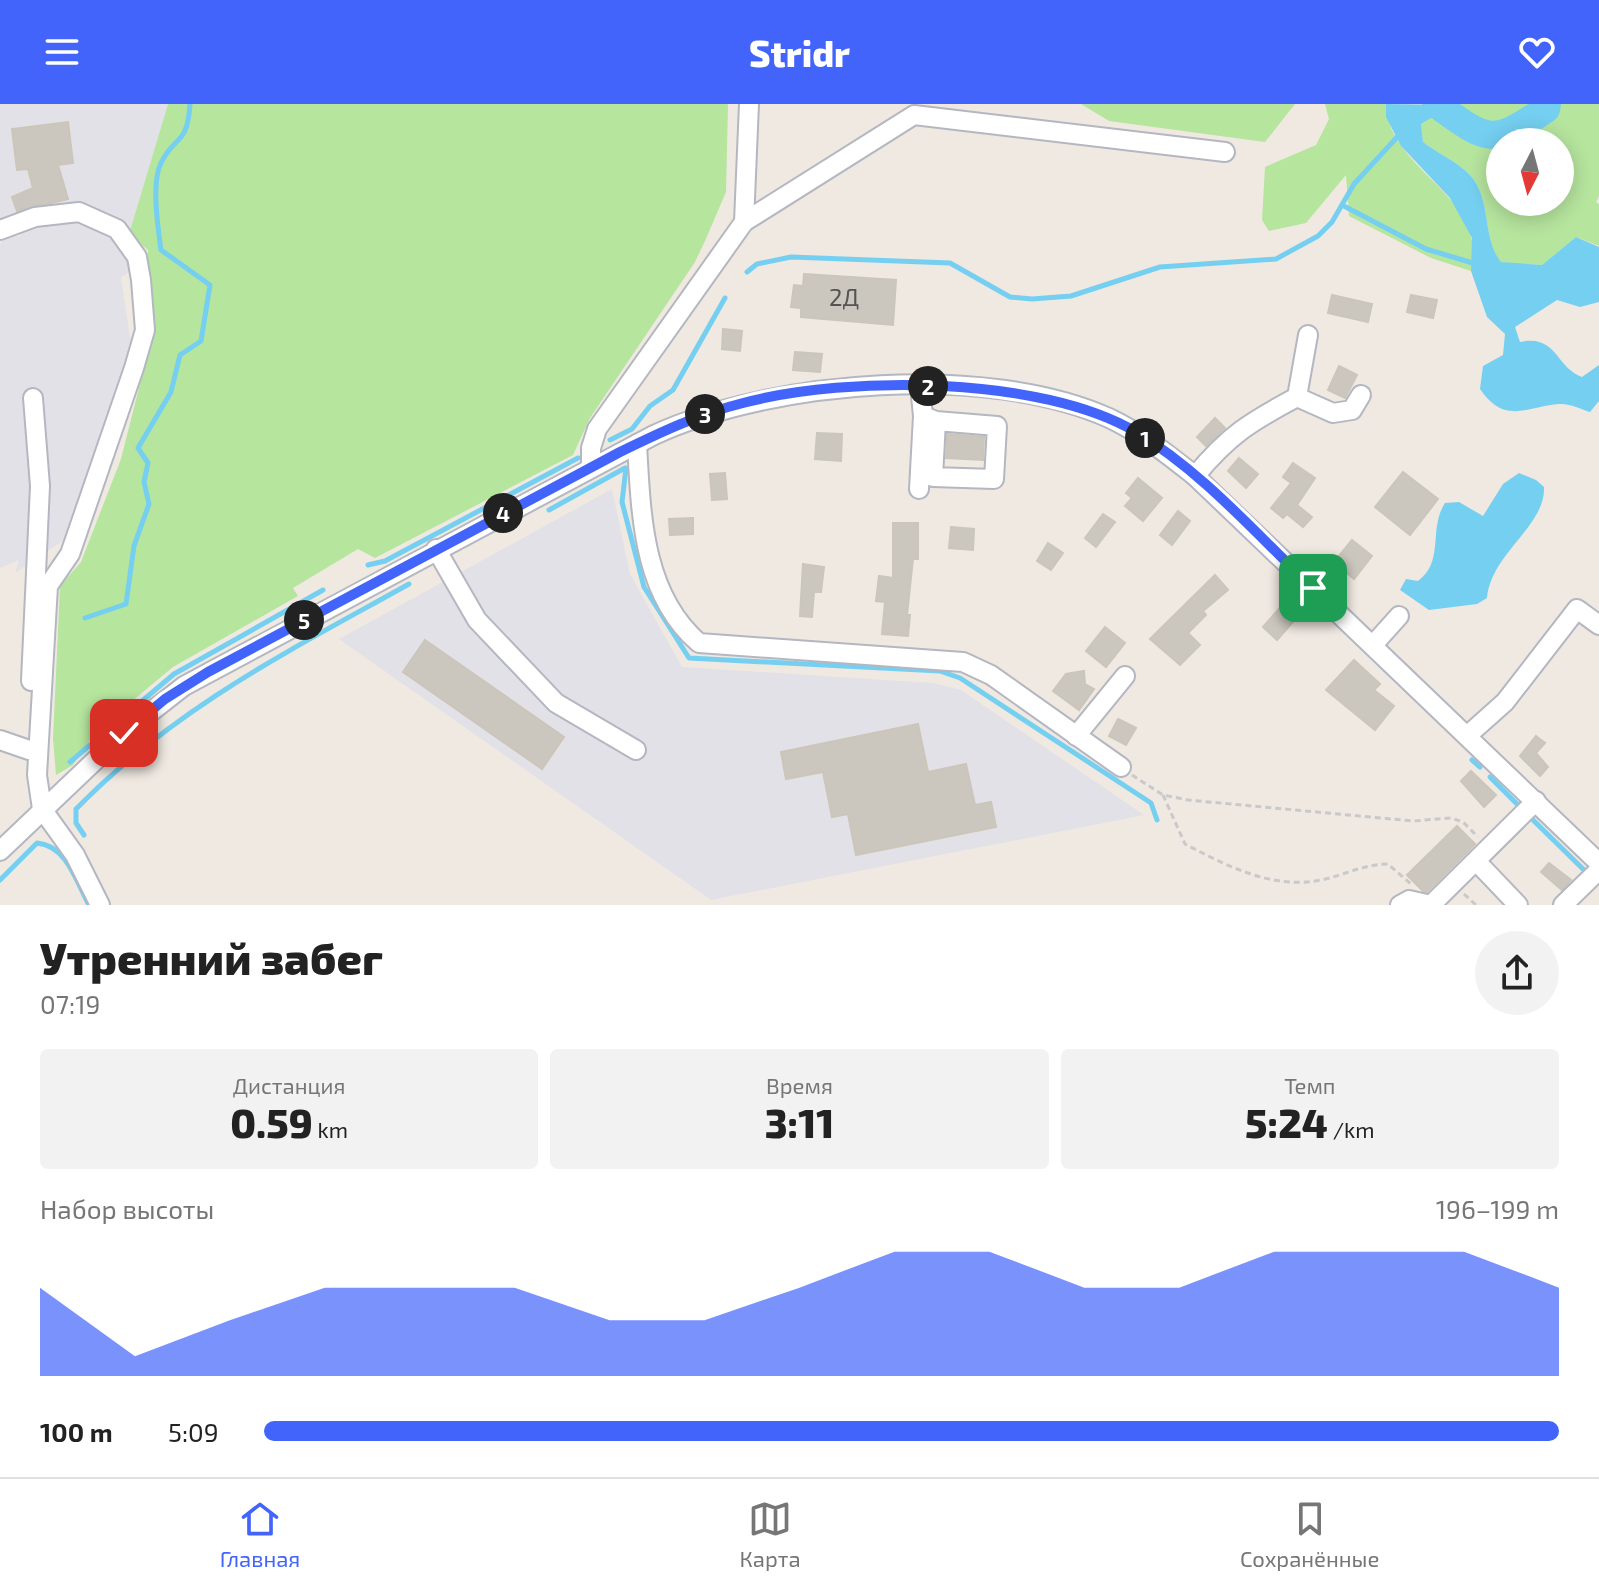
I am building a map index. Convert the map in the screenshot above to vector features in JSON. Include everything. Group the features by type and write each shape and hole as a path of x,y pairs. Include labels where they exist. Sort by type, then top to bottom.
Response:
{"street":[{"path":"744,222 749,104"},
{"path":"591,467 591,448 597,429 744,222 914,115 1225,152"},
{"path":"0,230 35,217 79,212 117,229 137,257 145,330 70,554 48,586 37,775"},
{"path":"1297,397 1308,335"},
{"path":"920,386 929,418 933,477 994,479 997,426 929,418"},
{"path":"0,851 124,733 184,686 591,467 684,421 747,402 819,391 920,386 1013,392 1076,406 1135,432 1195,476 1599,863"},
{"path":"1297,397 1333,413 1352,410 1361,395"},
{"path":"1195,476 1225,441 1249,422 1297,397"},
{"path":"33,398 40,486 29,750 37,775 42,809 75,855 100,905"},
{"path":"919,489 929,418"},
{"path":"637,444 651,570 685,631 699,643 963,662 991,675 1121,767"},
{"path":"436,549 477,620 556,703 636,750"},
{"path":"1468,735 1505,702 1577,609 1599,625"},
{"path":"1373,645 1399,616"},
{"path":"1076,736 1125,676"},
{"path":"0,740 29,750"},
{"path":"1400,905 1409,900 1431,905 1536,801"},
{"path":"1476,861 1518,905"},
{"path":"1564,905 1599,870"}],"path":[{"path":"1121,767 1163,795 1256,808 1413,821 1451,818 1463,822 1489,848"},
{"path":"1163,795 1185,844 1221,862 1275,882 1295,883 1336,876 1369,864 1388,864 1431,905"}],"shaded area":[{"path":"0,104 168,104 129,234 122,228 33,212 0,219"},
{"path":"80,216 107,230 126,252 132,269 121,278 131,344 73,534 15,573 19,560 0,568 0,244 9,231 19,237 25,227"},
{"path":"612,489 630,574 682,667 933,683 961,690 1144,815 711,900 339,639"}],"green space":[{"path":"168,104 728,104 726,192 695,262 590,418 573,455 375,558 358,549 293,588 298,596 173,667 96,731 73,765 56,775 53,739 60,586 81,562 121,459 147,356 148,250 129,234"},
{"path":"1081,104 1295,104 1265,142 1109,121"},
{"path":"1325,104 1386,104 1390,124 1399,142 1455,205 1466,222 1473,244 1471,271 1431,258 1349,216 1346,175 1306,223 1269,231 1262,220 1265,167 1316,145 1329,119"},
{"path":"1451,104 1599,104 1599,196 1596,202 1599,204 1599,246 1576,237 1542,265 1501,263 1492,244 1486,216 1574,216 1574,128 1486,128 1486,215 1479,190 1470,175 1423,142 1421,124"}],"water":[{"path":"1386,104 1452,105 1421,124 1423,142 1457,164 1474,180 1483,200 1495,253 1501,262 1542,265 1576,237 1599,247 1599,302 1580,307 1557,300 1515,327 1520,342 1532,341 1549,347 1573,373 1582,377 1599,365 1599,401 1590,412 1563,404 1507,410 1489,400 1480,389 1483,366 1503,355 1505,334 1487,317 1471,271 1472,238 1450,198 1401,146 1386,117"},
{"path":"1519,473 1544,487 1542,501 1528,527 1498,567 1487,598 1477,604 1429,610 1400,590 1406,579 1418,581 1431,564 1437,523 1445,503 1459,502 1483,516 1503,484"}],"building":[{"path":"68,122 73,163 58,165 68,199 17,211 12,197 33,188 28,169 17,170 12,129"},
{"path":"804,274 896,280 893,325 801,317 801,308 791,307 794,285 803,286"},
{"path":"1332,295 1372,304 1368,322 1328,313"},
{"path":"1411,295 1437,300 1433,318 1407,312"},
{"path":"723,329 742,331 740,351 722,349"},
{"path":"795,352 822,354 820,372 793,370"},
{"path":"1339,366 1357,375 1345,398 1328,390"},
{"path":"1215,418 1225,428 1206,446 1197,437"},
{"path":"817,433 842,434 841,461 815,459"},
{"path":"947,434 984,437 983,460 946,458"},
{"path":"1239,458 1258,474 1246,488 1228,471"},
{"path":"1293,463 1315,478 1297,505 1312,517 1303,527 1287,514 1283,518 1271,508 1291,483 1283,477"},
{"path":"1403,472 1438,499 1410,535 1375,507"},
{"path":"725,473 727,499 712,500 710,474"},
{"path":"1138,478 1162,498 1143,521 1125,506 1132,498 1126,493"},
{"path":"1178,511 1190,521 1172,545 1160,535"},
{"path":"1103,514 1115,522 1096,547 1085,538"},
{"path":"693,518 693,534 670,535 669,519"},
{"path":"893,523 918,523 918,559 913,559 908,636 882,634 885,602 876,601 879,576 893,578"},
{"path":"951,527 974,529 973,550 949,548"},
{"path":"1352,540 1372,556 1354,579 1334,562"},
{"path":"1048,543 1063,553 1051,570 1037,561"},
{"path":"803,564 824,567 821,592 814,592 812,617 800,616"},
{"path":"1215,575 1228,590 1203,611 1206,615 1188,633 1200,645 1180,665 1150,639"},
{"path":"1285,602 1299,615 1277,640 1263,627"},
{"path":"1105,627 1125,643 1106,667 1086,651"},
{"path":"425,640 564,737 542,769 403,672"},
{"path":"1354,660 1380,684 1374,690 1394,706 1375,730 1326,690"},
{"path":"1084,671 1085,684 1094,689 1079,710 1053,691 1066,674"},
{"path":"1118,719 1136,728 1126,745 1109,736"},
{"path":"918,724 928,772 966,764 975,805 991,802 996,827 856,855 848,814 832,817 823,772 786,779 781,752"},
{"path":"1536,736 1545,743 1536,753 1548,767 1540,776 1520,756"},
{"path":"1471,771 1496,795 1484,807 1461,781"},
{"path":"1457,826 1475,844 1427,892 1423,891 1407,875"},
{"path":"1549,863 1571,880 1562,890 1541,872"}],"waterway":[{"path":"85,618 126,604 134,546 149,504 144,482 148,463 138,448 171,392 180,355 201,341 210,285 161,250 156,206 158,172 166,154 183,134 190,104"},
{"path":"1436,104 1468,126 1490,135 1501,134 1528,121 1546,109 1547,104"},
{"path":"747,272 757,264 791,257 950,263 1010,297 1032,299 1071,296 1160,267 1276,259 1318,236 1332,222 1354,184 1400,134"},
{"path":"1342,205 1426,249 1476,264"},
{"path":"610,440 632,429 650,406 673,390 725,298"},
{"path":"368,565 385,561 578,458"},
{"path":"549,510 625,468"},
{"path":"626,468 622,502 644,587 689,658 940,671 960,678 1151,803 1157,820"},
{"path":"84,835 76,823 76,809 153,740 276,658 409,584"},
{"path":"70,762 174,674 323,590"},
{"path":"1472,760 1480,767"},
{"path":"1490,777 1518,805"},
{"path":"1530,817 1585,871"},
{"path":"0,880 37,843 56,851 63,858 89,905"}],"route":[{"path":"124,733 165,699 208,672 620,452 684,421 747,402 784,395 879,387 978,387 1046,398 1107,417 1162,449 1195,476 1313,588"}]}
